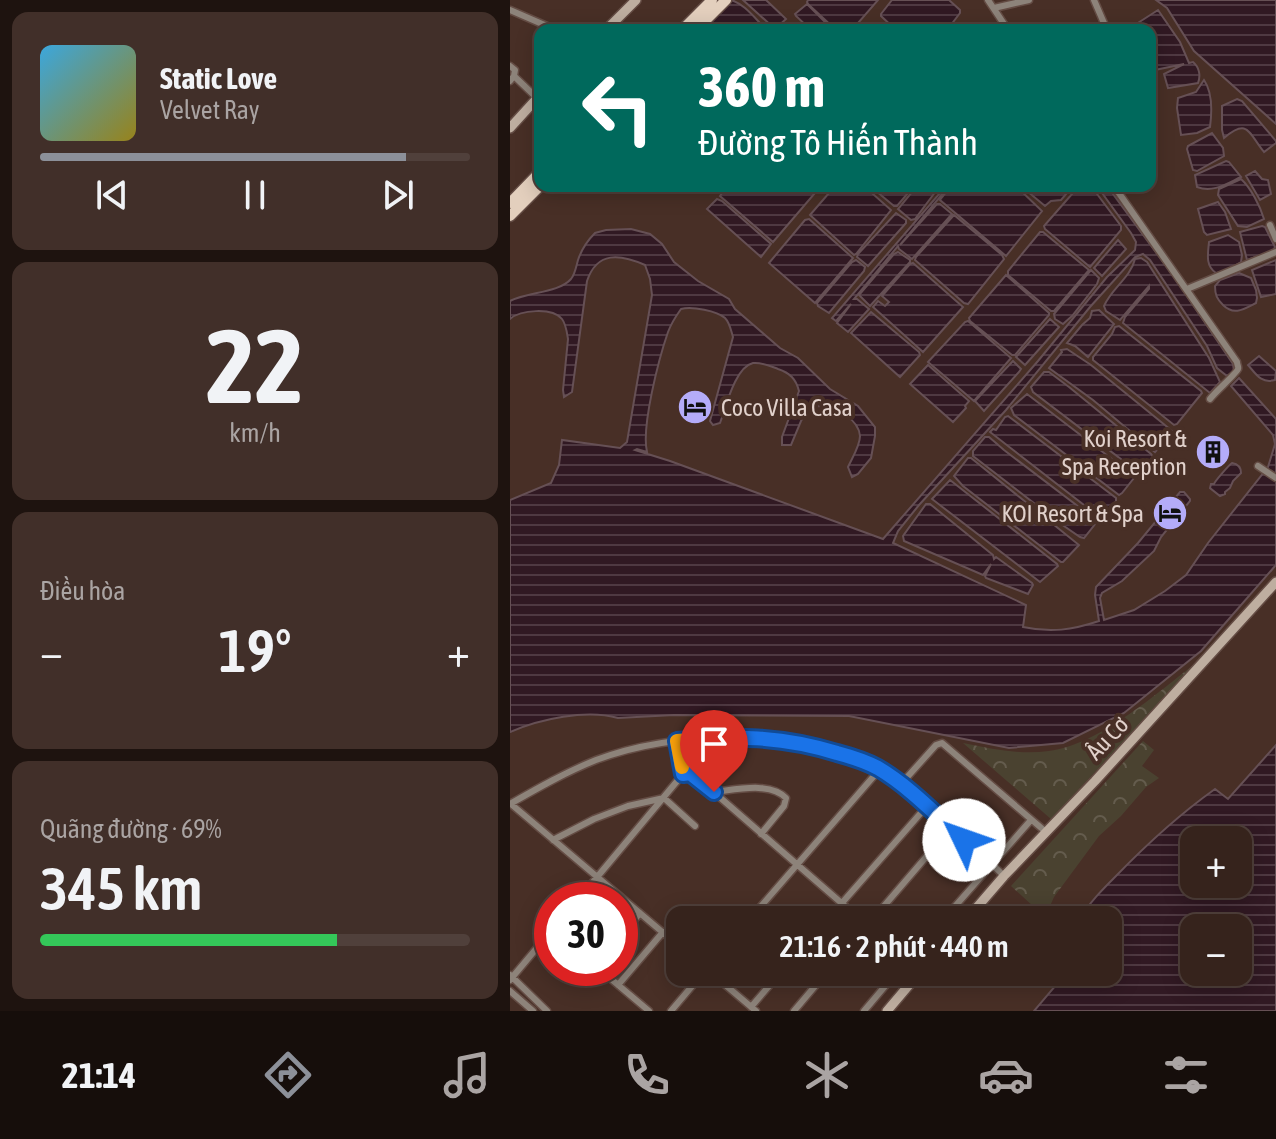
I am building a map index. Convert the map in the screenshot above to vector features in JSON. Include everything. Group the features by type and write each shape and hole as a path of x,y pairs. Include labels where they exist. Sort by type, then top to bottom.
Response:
{"main road":[{"path":"612,24 636,0"},
{"path":"688,24 712,0"},
{"path":"702,24 726,0"},
{"path":"512,123 534,102"},
{"path":"510,203 534,178"},
{"path":"510,216 534,192"},
{"name":"Âu Cơ","path":"978,906 1276,582"},
{"path":"887,1011 908,986"}],"street":[{"path":"988,0 1004,24"},
{"path":"994,8 1029,0"},
{"path":"1094,0 1104,24"},
{"path":"510,10 542,24"},
{"path":"510,66 515,70 512,78 534,93"},
{"path":"1118,192 1237,362 1237,372 1210,399"},
{"path":"1270,225 1276,239"},
{"path":"1187,289 1276,252"},
{"path":"1258,466 1276,478"},
{"path":"666,935 510,804 545,783 599,759 655,744 714,737 776,739 820,747 880,769 927,806 1004,876"},
{"path":"594,882 687,774 686,740"},
{"path":"677,741 687,774 714,792 845,906"},
{"path":"901,784 936,745 942,743 1046,832"},
{"path":"761,906 880,769"},
{"path":"714,792 761,789 781,792 786,798 784,806 761,834"},
{"path":"664,798 695,826"},
{"path":"553,840 628,806 664,798"},
{"path":"839,906 927,806"},
{"path":"955,906 1031,820"},
{"path":"884,906 951,828"},
{"path":"638,961 663,932"},
{"path":"534,950 510,977 547,1011"},
{"path":"619,986 649,1011"},
{"path":"671,1011 694,986"},
{"path":"724,986 753,1009 770,986"},
{"path":"794,1011 815,986"},
{"path":"864,1011 885,986"},
{"path":"510,991 533,1011"}],"green space":[{"path":"1202,658 1051,819 963,743 1027,752 1069,747 1130,714"},
{"path":"1143,741 1154,750 1142,766 1159,778 1146,787 1099,836 1050,906 1033,906 1011,886"}],"shaded area":[{"path":"731,0 761,24 708,24"},
{"path":"743,0 766,0 786,19 780,24 769,24"},
{"path":"878,0 857,24 830,24 807,2"},
{"path":"892,0 949,0 960,10 952,24 890,24 881,14"},
{"path":"1156,0 1276,0 1276,124 1194,51 1167,8"},
{"path":"807,4 827,24 805,24 795,14"},
{"path":"1158,10 1180,42 1189,63 1197,66 1198,83 1168,88 1164,74 1184,64 1156,70 1156,24 1136,24"},
{"path":"1204,80 1210,97 1210,127 1181,135 1178,98 1196,92"},
{"path":"1237,99 1276,141 1264,152 1243,128 1224,138 1222,106"},
{"path":"1212,133 1223,148 1224,156 1197,171 1193,170 1188,146"},
{"path":"1226,161 1241,177 1214,188 1197,187 1195,175"},
{"path":"1255,171 1262,179 1268,180 1271,194 1260,200 1246,176"},
{"path":"1241,179 1255,198 1264,219 1247,227 1238,226 1218,195 1219,189"},
{"path":"723,192 816,192 773,242 720,196"},
{"path":"830,192 871,192 891,210 854,255 810,215"},
{"path":"877,192 909,192 894,206"},
{"path":"912,192 935,192 915,219 911,220 898,209"},
{"path":"944,192 900,245 937,204 952,214 912,259 898,246 854,299 869,309 848,332 837,323 851,304 836,321 832,318"},
{"path":"946,192 1022,192 1042,211 1006,256 940,200"},
{"path":"1028,192 1068,192 1061,200 1051,201 1045,206"},
{"path":"1074,192 1096,192 1121,230 1090,267 1044,226"},
{"path":"1101,192 1111,192 1172,274 1233,364 1234,371 1227,376 1217,368 1207,346 1150,260 1143,254 1135,257 1006,410 919,505 898,531 893,543 1026,605 1023,627 1043,630 1070,628 1099,621 1096,587 1180,492 1184,492 1190,501 1161,537 1154,551 1122,581 1102,593 1104,620 1134,610 1186,575 1268,467 1275,444 1273,435 1231,386 1239,378 1276,419 1276,565 1201,651 1124,713 1063,743 1009,748 849,716 674,715 618,718 578,715 549,719 510,732 510,500 551,483 559,465 562,440 620,448 627,442 652,295 645,265 618,257 597,264 587,281 572,392 564,397 568,339 563,321 557,315 544,311 510,319 510,301 566,284 587,242 595,233 631,229 650,234 662,244 674,262 729,299 735,309 780,348 798,358 830,389 858,406 875,427 875,436 871,458 852,477 848,467 857,448 859,430 840,411 821,406 808,410 791,445 782,445 798,387 786,372 756,363 741,372 720,423 713,425 710,421 733,337 728,322 721,315 686,308 681,309 672,323 660,358 646,426 647,452 635,450 883,539 1107,277 1135,250 1136,242"},
{"path":"717,199 771,244 761,257 707,209"},
{"path":"1218,202 1231,229 1207,235 1198,209"},
{"path":"896,213 906,223 868,266 857,257 858,254"},
{"path":"954,215 1004,259 968,304 915,260"},
{"path":"809,219 853,258 815,303 769,263"},
{"path":"1262,226 1275,247 1273,251 1247,260 1240,232"},
{"path":"1040,232 1089,270 1054,311 1008,275"},
{"path":"1228,235 1239,242 1241,262 1216,273 1209,263 1209,242"},
{"path":"1118,240 1126,249 1102,276 1094,268"},
{"path":"898,252 910,262 870,306 859,295"},
{"path":"1141,258 1147,262 1209,358 1220,382 1210,393 1123,323 1149,286 1120,320 1106,311 1104,306 1107,300 1135,259"},
{"path":"856,260 865,267 864,271 829,313 818,306 817,303"},
{"path":"1276,260 1276,294 1261,297 1252,270"},
{"path":"913,263 963,307 923,352 873,307 878,301 885,306 889,302 882,296"},
{"path":"1091,270 1099,278 1097,284 1063,324 1055,319 1054,314"},
{"path":"1239,273 1251,278 1256,290 1256,303 1231,310 1218,299 1215,286 1220,280"},
{"path":"1006,275 1049,313 1015,355 969,318"},
{"path":"1099,310 1114,324 1088,357 1067,343 1090,318 1092,311"},
{"path":"871,312 919,352 920,355 900,377 851,333"},
{"path":"1050,319 1059,327 1025,365 1016,357"},
{"path":"968,321 1011,358 974,401 928,362"},
{"path":"1119,326 1201,391 1177,424 1174,425 1093,360 1115,327"},
{"path":"1067,349 1173,432 1155,452 1049,368 1061,350"},
{"path":"1259,356 1276,371 1275,380 1262,379 1248,365"},
{"path":"1013,361 1021,369 984,411 975,401"},
{"path":"928,365 969,401 953,422 910,384"},
{"path":"1044,372 1049,372 1069,387 1151,454 1153,457 1142,470 1138,472 1033,392 1031,387"},
{"path":"1027,394 1134,476 1122,493 1119,495 1014,415 1011,408"},
{"path":"1008,416 1116,498 1102,519 990,432 996,430"},
{"path":"985,437 1096,520 1084,538 1061,524 973,456 973,451"},
{"path":"968,458 1079,545 1061,562 963,486 954,476"},
{"path":"1232,463 1239,466 1241,473 1220,496 1210,488 1211,484"},
{"path":"950,480 1058,566 1040,582 932,499"},
{"path":"926,504 930,504 994,559 996,557 1032,583 1028,594 986,578 991,564 983,575 904,541 903,536"},
{"path":"1276,745 1276,1011 1034,1011 1055,986 1122,986 1122,906 1089,906 1139,853 1215,789 1228,799"}],"slow traffic":[{"path":"682,767 677,741 729,738"}],"place":[{"name":"Coco Villa Casa","path":"695,407"},
{"name":"Koi Resort & Spa Reception","path":"1213,452"},
{"name":"KOI Resort & Spa","path":"1170,513"}],"route":[{"path":"714,792 690,773 683,774 677,741 714,737 776,739 820,747 880,769 964,840"}]}
